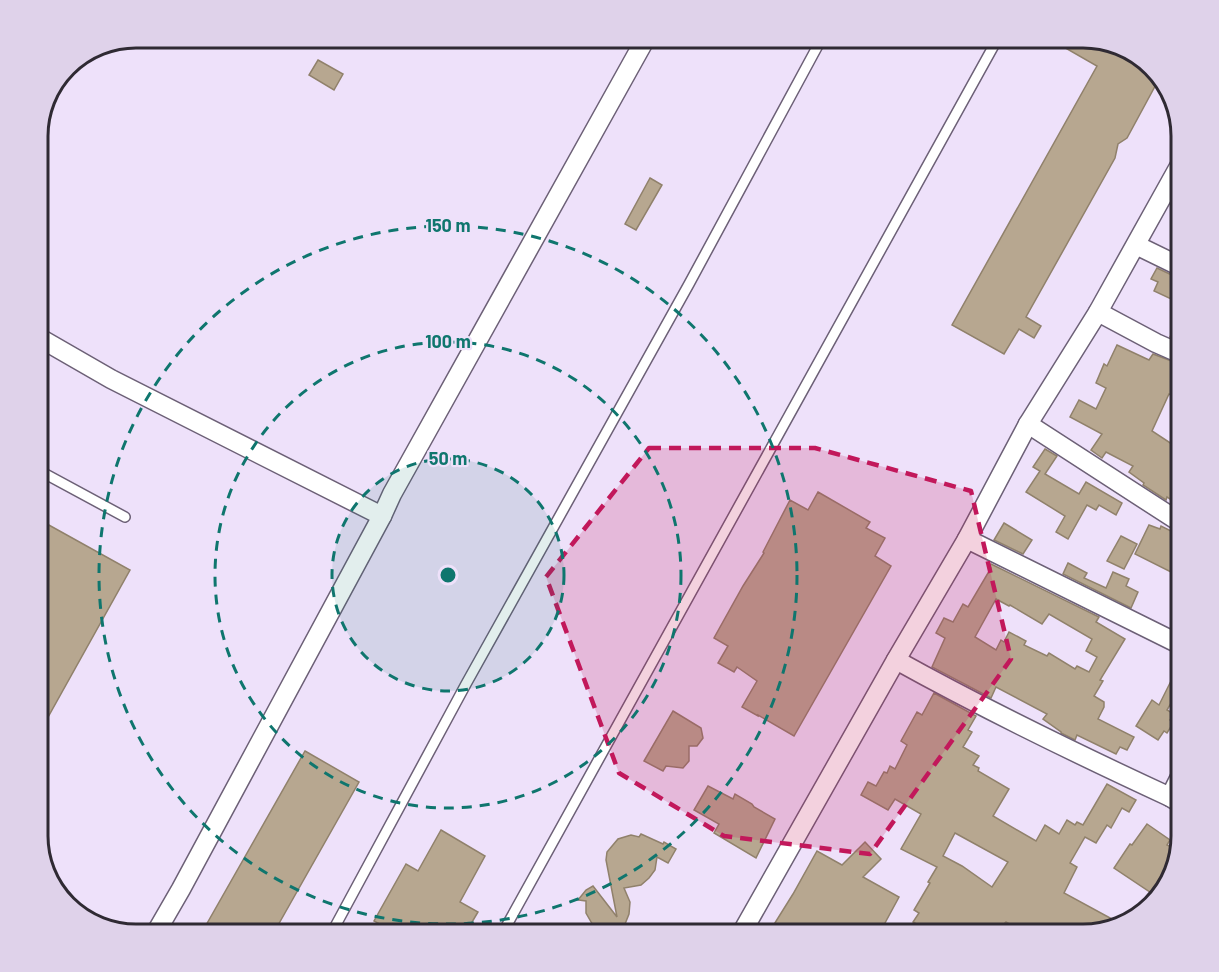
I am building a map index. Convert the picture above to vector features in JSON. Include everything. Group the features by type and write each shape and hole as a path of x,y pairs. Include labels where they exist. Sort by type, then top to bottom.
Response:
{"street":[{"path":"161,924 382,516 397,484 640,48"},
{"path":"747,924 967,539 1028,424 1098,312 1171,183"},
{"path":"1136,245 1171,262"},
{"path":"1098,312 1171,349"},
{"path":"48,343 111,379 382,516"},
{"path":"1028,424 1171,517"},
{"path":"967,539 1171,640"},
{"path":"896,660 1041,737 1171,799"}],"lane":[{"path":"336,924 817,48"},
{"path":"508,924 992,48"},
{"path":"48,475 125,516"}],"highlighted area":[{"path":"649,448 815,448 971,491 1011,659 870,854 724,836 619,773 546,577"}],"building":[{"path":"1066,48 1100,50 1117,55 1141,70 1155,86 1127,138 1118,144 1115,158 1026,317 1041,326 1034,338 1019,329 1004,354 952,325 1097,66"},
{"path":"318,60 343,74 334,90 309,75"},
{"path":"650,178 662,185 636,230 625,224"},
{"path":"1157,268 1171,275 1171,299 1154,291 1158,282 1151,279"},
{"path":"1117,345 1149,360 1153,354 1171,361 1171,395 1169,394 1152,431 1171,443 1171,500 1167,497 1166,500 1143,485 1144,483 1129,472 1133,466 1106,452 1102,458 1091,450 1102,434 1070,417 1079,400 1096,409 1106,388 1096,383 1104,364 1107,366"},
{"path":"1045,449 1057,456 1045,474 1079,494 1086,482 1122,503 1116,515 1099,505 1096,510 1087,505 1068,539 1056,532 1065,516 1026,492 1040,471 1033,467"},
{"path":"818,492 870,522 866,528 885,538 875,556 891,566 794,736 742,707 757,681 737,667 734,672 718,663 728,646 714,638 764,553 790,500 808,510"},
{"path":"1004,523 1032,540 1023,554 994,540"},
{"path":"48,525 130,570 48,717"},
{"path":"1149,525 1160,529 1161,526 1171,531 1171,572 1135,554"},
{"path":"1121,536 1137,544 1124,569 1107,561"},
{"path":"1068,563 1087,573 1084,578 1106,588 1113,572 1129,579 1126,586 1138,592 1131,608 1063,574"},
{"path":"991,564 1099,617 1096,622 1125,639 1100,680 1103,681 1094,696 1104,702 1098,719 1134,737 1127,750 1120,747 1116,754 1077,735 1075,740 1061,733 1043,719 1047,714 996,687 991,698 932,667 945,638 936,633 944,618 953,622 963,604 968,607 991,568 989,567","holes":["996,599 1042,624 1049,614 1092,639 1086,651 1097,657 1089,672 1077,666 1075,669 1049,653 1047,656 1024,645 1026,641 1009,632 1004,642 1001,640 996,650 975,637"]},
{"path":"1171,681 1171,703 1167,710 1171,712 1171,727 1167,733 1164,731 1158,740 1136,726 1152,700 1159,705"},
{"path":"934,693 976,716 968,730 972,732 963,747 979,756 973,765 979,768 978,771 1009,789 993,816 1036,841 1045,825 1059,834 1067,820 1075,825 1077,822 1083,825 1107,784 1136,800 1129,812 1122,808 1111,828 1107,825 1096,843 1085,837 1070,863 1077,867 1064,893 1111,919 1083,924 1010,924 1006,922 1004,924 916,924 913,922 919,913 914,910 937,867 901,849 921,814 895,799 888,810 861,795 868,782 876,786 890,766 895,769 907,745 901,741 917,712 922,715","holes":["955,833 1008,862 992,887 943,856"]},
{"path":"673,711 701,728 703,738 697,746 689,746 689,761 683,768 666,766 663,771 644,761"},
{"path":"305,751 359,782 279,924 207,924"},
{"path":"708,786 733,799 735,794 775,819 756,858 714,833 719,824 694,810"},
{"path":"1147,824 1170,840 1167,845 1170,846 1169,853 1164,870 1150,892 1114,868 1130,844 1132,845"},
{"path":"441,830 485,856 460,902 478,912 471,924 380,924 374,921 406,864 418,871"},
{"path":"641,834 676,849 668,863 657,857 655,870 641,885 624,888 630,902 625,924 592,924 586,913 586,901 578,900 586,890 593,886 617,917 606,860 607,852 618,839 631,835 639,837"},
{"path":"865,842 881,859 863,877 899,897 884,924 774,924 817,851 842,865"}]}
